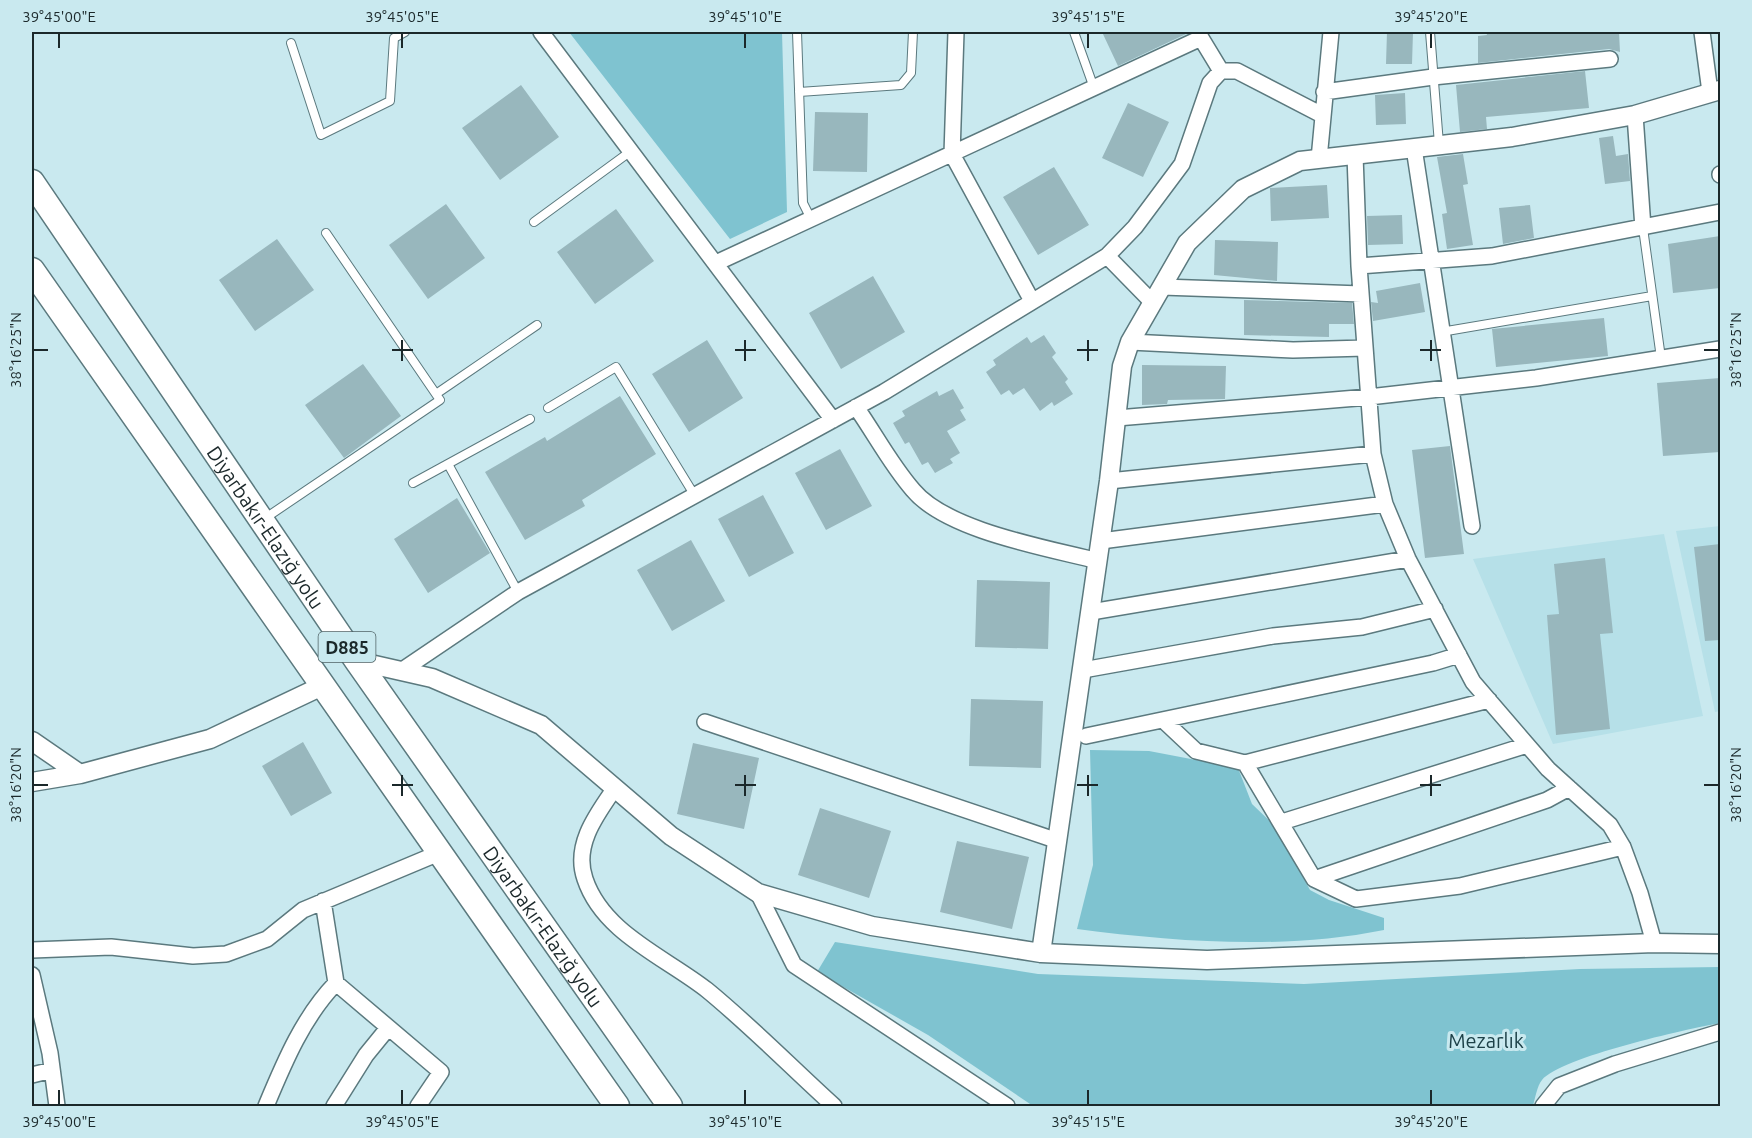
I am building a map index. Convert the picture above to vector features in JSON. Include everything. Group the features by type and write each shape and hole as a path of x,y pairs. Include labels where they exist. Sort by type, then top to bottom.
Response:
{"highway":[{"name":"Diyarbakır-Elazığ yolu","path":"32,182 357,661 670,1107"},
{"name":"D885","path":"32,270 617,1107"}],"street":[{"path":"541,32 833,420"},
{"path":"956,32 952,154 1032,301"},
{"path":"1319,159 1331,32"},
{"path":"1041,953 1101,541 1122,366 1130,342 1187,243 1243,189 1300,162 1512,137 1635,115 1715,91 1702,32"},
{"path":"716,263 1201,38 1221,71"},
{"path":"1324,92 1433,77 1610,59"},
{"path":"401,671 518,592 856,407 1107,256 1135,227 1182,164 1210,82 1221,71 1237,71 1322,115"},
{"path":"1635,115 1643,228"},
{"path":"1414,148 1472,526"},
{"path":"1355,155 1359,266 1372,454 1385,504 1408,559 1473,682 1527,745 1569,788 1610,825 1623,847 1640,893 1654,943"},
{"path":"1359,266 1492,256 1720,212"},
{"path":"1107,256 1153,303"},
{"path":"1162,287 1361,294"},
{"path":"1130,342 1293,350 1365,348"},
{"path":"1117,418 1450,388 1720,349"},
{"path":"856,407 914,492 944,514 1000,536 1098,561"},
{"path":"1109,481 1372,454"},
{"path":"1101,541 1385,504"},
{"path":"1091,612 1408,559"},
{"path":"1083,670 1273,636 1362,627 1435,609"},
{"path":"1086,736 1433,663 1459,655"},
{"path":"357,661 432,678 541,725 671,836 758,893 872,926 1041,953 1207,960 1654,943 1720,944"},
{"path":"32,782 80,774 210,739 322,686"},
{"path":"1163,720 1196,751 1245,763 1489,700"},
{"path":"705,722 1058,840"},
{"path":"32,741 80,774"},
{"path":"1282,822 1527,745"},
{"path":"1245,763 1314,879 1356,899 1460,886 1623,847"},
{"path":"615,788 587,829 583,854 584,878 605,917 707,991 834,1107"},
{"path":"1314,879 1546,800 1569,788"},
{"path":"32,950 111,947 193,956 226,954 267,939 303,910 439,853"},
{"path":"758,893 794,965 1007,1107"},
{"path":"323,901 336,983 441,1072 418,1107"},
{"path":"32,975 52,1070 57,1107"},
{"path":"266,1107 283,1064 314,1009 336,983"},
{"path":"334,1107 360,1065 388,1028"},
{"path":"1543,1107 1559,1086 1615,1064 1720,1032"},
{"path":"32,1075 52,1070"}],"lane":[{"path":"291,43 321,135 390,101 394,38 405,32"},
{"path":"797,32 803,202 811,219"},
{"path":"800,92 901,85 911,73 913,32"},
{"path":"1074,32 1094,88"},
{"path":"1430,32 1439,146"},
{"path":"534,222 631,151"},
{"path":"1643,228 1661,358"},
{"path":"262,520 440,400 326,233"},
{"path":"1441,332 1652,296"},
{"path":"435,394 537,325"},
{"path":"548,408 616,367 695,496"},
{"path":"413,483 530,419"},
{"path":"448,464 518,592"}],"shaded area":[{"path":"1720,526 1720,711 1715,712 1676,531"},
{"path":"1664,534 1703,716 1553,744 1473,559"}],"green space":[{"path":"569,32 782,32 787,212 730,239"},
{"path":"1090,750 1149,751 1238,768 1252,804 1275,826 1310,890 1329,900 1384,918 1384,930 1308,940 1231,942 1077,929 1093,865"},
{"name":"Mezarlık","path":"835,942 1038,974 1304,984 1580,969 1720,967 1720,1023 1626,1045 1573,1062 1542,1080 1533,1106 1033,1106 928,1035 817,972"}],"building":[{"path":"1102,32 1184,32 1186,34 1118,66"},
{"path":"1387,32 1413,32 1412,64 1386,64"},
{"path":"1486,32 1619,32 1620,52 1609,49 1478,63 1478,36 1487,35"},
{"path":"1585,71 1589,108 1486,117 1487,129 1460,132 1456,85"},
{"path":"521,85 559,137 500,180 462,128"},
{"path":"1405,93 1406,124 1376,125 1375,95"},
{"path":"1128,103 1169,122 1143,177 1102,158"},
{"path":"815,112 868,113 867,172 813,171"},
{"path":"1613,136 1616,156 1628,154 1630,181 1605,184 1599,138"},
{"path":"1463,154 1468,184 1463,185 1473,245 1447,249 1442,214 1447,213 1437,157"},
{"path":"1054,167 1089,225 1038,255 1003,197"},
{"path":"1327,185 1329,218 1271,221 1270,188"},
{"path":"446,204 485,258 428,299 389,245"},
{"path":"1530,205 1534,238 1503,244 1499,208"},
{"path":"616,209 654,261 595,304 557,252"},
{"path":"1402,215 1403,244 1368,245 1367,216"},
{"path":"1720,236 1720,288 1673,293 1668,244"},
{"path":"277,239 314,290 255,331 219,280"},
{"path":"1215,240 1278,242 1277,281 1214,275"},
{"path":"873,276 905,332 841,369 809,313"},
{"path":"1420,283 1425,312 1373,321 1371,302 1378,303 1376,291"},
{"path":"1244,300 1352,303 1354,324 1329,324 1329,337 1244,335"},
{"path":"1604,318 1608,356 1496,367 1492,329"},
{"path":"1044,335 1056,353 1052,357 1068,379 1065,382 1073,394 1054,406 1052,402 1040,411 1024,388 1013,395 1009,390 1001,395 986,372 996,365 993,360 1027,337 1031,343"},
{"path":"707,340 743,398 689,432 652,374"},
{"path":"363,364 401,416 344,458 305,405"},
{"path":"1142,365 1226,366 1225,399 1168,400 1167,404 1142,405"},
{"path":"1720,378 1720,452 1663,456 1657,383"},
{"path":"953,389 964,408 960,410 966,420 947,431 960,453 950,459 953,463 935,473 928,462 922,465 909,442 905,444 893,423 905,416 902,411 937,391 939,396"},
{"path":"620,396 656,454 582,500 585,506 525,540 485,472 545,437 547,441"},
{"path":"1450,446 1464,554 1425,558 1412,450"},
{"path":"840,449 872,506 826,530 795,473"},
{"path":"763,495 794,553 749,577 718,519"},
{"path":"457,498 490,553 428,593 394,539"},
{"path":"691,540 725,601 672,631 637,570"},
{"path":"1720,544 1720,640 1705,641 1694,547"},
{"path":"1605,558 1613,633 1600,634 1610,729 1556,735 1547,615 1559,614 1554,564"},
{"path":"977,580 1050,582 1048,649 975,647"},
{"path":"971,699 1043,701 1041,768 969,766"},
{"path":"303,742 332,793 291,816 262,766"},
{"path":"693,743 759,758 744,829 677,814"},
{"path":"820,808 891,831 869,898 798,875"},
{"path":"957,841 1029,857 1012,929 940,912"}]}
